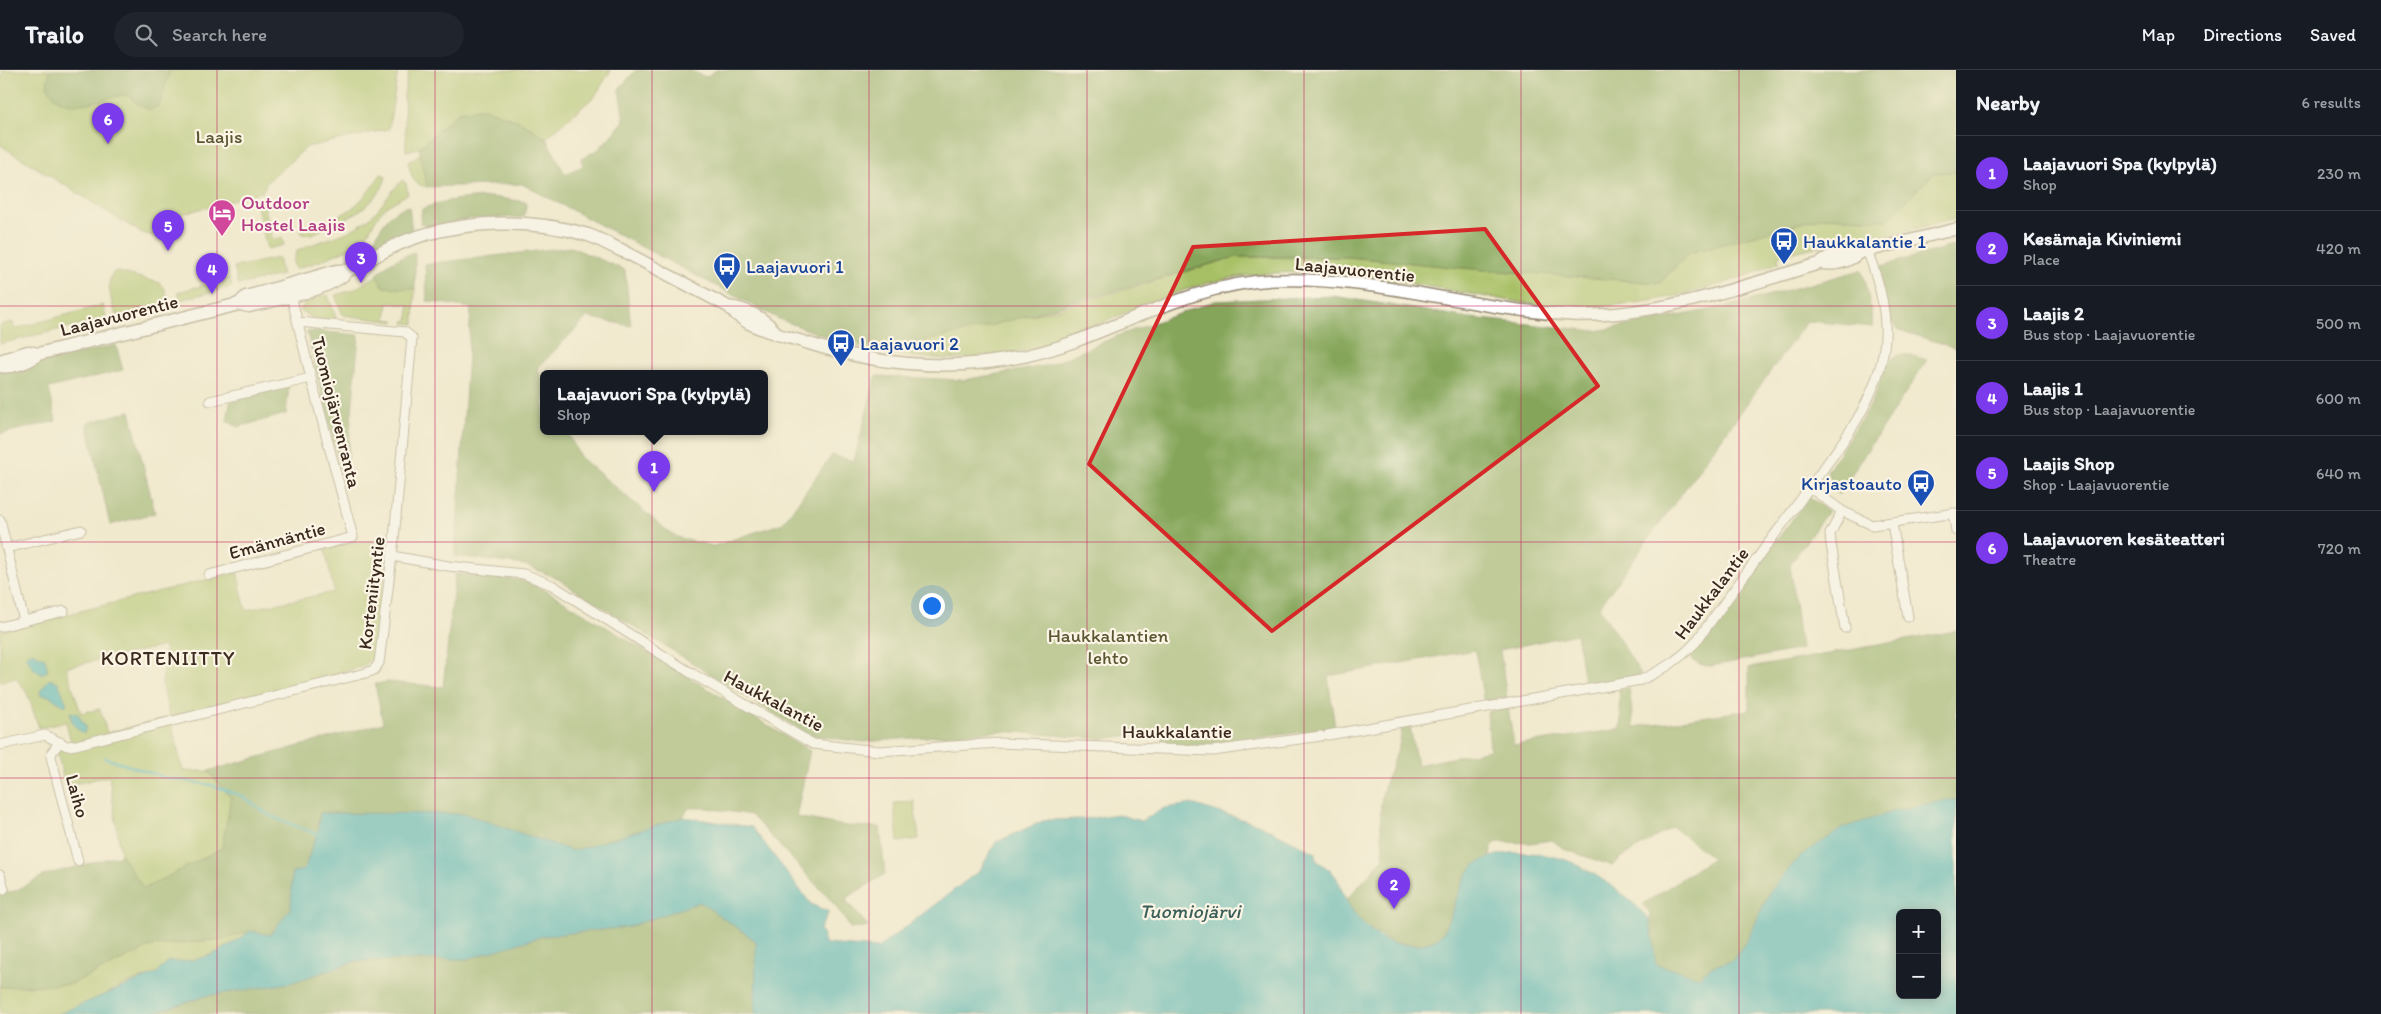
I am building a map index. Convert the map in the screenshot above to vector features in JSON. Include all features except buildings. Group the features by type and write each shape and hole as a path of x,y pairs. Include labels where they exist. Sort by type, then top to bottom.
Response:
{"main road":[{"name":"Laajavuorentie","path":"0,361 28,352 38,354 239,304 248,306 291,295 340,279 347,271 408,241 451,229 490,224 534,225 588,235 623,251"},
{"name":"Laajavuorentie","path":"239,304 246,297 337,271 347,271"},
{"name":"Laajavuorentie","path":"0,366 6,367 30,361 38,354"}],"street":[{"name":"Laajavuorentie","path":"623,251 729,307 740,308 758,317 767,322 775,331 814,345 864,358 938,365 983,364 1075,341 1190,295 1250,282 1319,280 1365,284 1528,311 1600,314 1694,299 1821,263 1828,256 1848,250 1863,252 1956,229"},
{"name":"Haukkalantie","path":"392,556 448,566 524,574 552,585 691,673 813,744 879,751 999,743 1212,751 1324,736 1623,684 1641,680 1662,671 1682,656 1695,643 1858,418 1875,388 1884,354 1886,337 1884,304 1863,252"},
{"name":"Tuomiojärvenranta","path":"291,295 310,378 353,537"},
{"name":"Korteniityntie","path":"0,745 45,734 67,746 76,745 374,670 381,657 412,338 405,332 298,322"},
{"path":"210,401 310,378"},
{"path":"1809,487 1842,511 1872,525 1954,513 1956,531"},
{"path":"1842,511 1830,534 1830,544 1845,628"},
{"path":"0,520 24,621"},
{"path":"1892,523 1908,617"},
{"path":"7,548 81,530"},
{"name":"Emännäntie","path":"209,575 353,537"},
{"path":"0,627 64,611"},
{"name":"Laiho","path":"60,742 52,752 51,757 78,861"},
{"path":"0,875 4,889"}],"highlighted area":[{"path":"1485,229 1598,386 1272,631 1089,464 1193,247"}],"green space":[{"name":"Laajis","path":"3,70 50,70 47,86 93,102 116,95 128,95 137,104 159,106 170,70 398,70 389,129 307,147 268,181 262,192 178,215 182,231 174,233 170,219 167,220 172,242 140,232 0,145 0,83"},
{"path":"50,70 170,70 159,106 150,110 137,104 128,95 82,104 65,103 57,99 47,86"},
{"path":"409,70 611,70 595,96 546,138 521,122 458,112 419,148 406,151 404,94"},
{"path":"636,70 689,70 706,77 716,70 1956,70 1956,172 1934,173 1887,220 1823,217 1689,253 1660,283 1483,270 1349,257 1235,257 979,329 888,348 835,340 779,319 522,184 427,187 419,148 458,112 484,108 521,122 546,138 565,174 583,166 581,159 599,149 624,121 619,89"},
{"path":"420,154 427,187 415,181 408,162"},
{"path":"1956,172 1956,219 1847,245 1843,240 1778,256 1779,262 1750,274 1690,293 1658,300 1594,306 1532,304 1349,275 1275,273 1211,282 1184,290 1054,342 1004,355 955,359 906,356 858,347 835,340 888,348 1062,308 1235,257 1349,257 1660,283 1689,253 1823,217 1887,220 1934,173"},
{"path":"381,174 386,176 383,186 377,195 360,210 340,222 316,232 302,234 301,230 339,216 355,205 363,198"},
{"path":"403,180 406,183 408,194 387,206 379,214 364,240 318,262 295,269 293,261 297,251 341,235 367,220"},
{"path":"491,197 527,202 524,217 471,219 428,227 420,223 422,209 456,200"},
{"path":"264,204 273,240 282,238 284,245 267,249 257,206"},
{"path":"409,206 412,232 368,254 379,231 388,218"},
{"path":"1956,245 1956,348 1899,330 1889,319 1878,267"},
{"name":"Haukkalantien lehto","path":"571,247 625,270 631,326 587,317 537,369 540,375 540,435 569,435 580,457 670,533 680,538 713,546 783,523 832,455 854,461 876,376 963,380 1050,365 1117,336 1215,301 1333,296 1470,318 1596,331 1726,307 1861,270 1866,282 1873,327 1807,321 1599,607 1641,674 1635,677 1584,684 1577,634 1500,650 1507,699 1484,703 1475,650 1328,676 1335,728 1186,747 1165,746 1161,736 1152,732 1103,739 1000,731 863,742 808,735 556,578 525,565 455,556 471,308 427,301 425,264"},
{"path":"415,252 415,289 384,287 376,276 380,271 394,261"},
{"path":"278,258 282,275 238,285 234,267"},
{"path":"115,271 160,283 164,287 169,303 116,316 109,286 111,275"},
{"path":"376,276 384,287 415,289 414,324 404,323 404,321 408,321 409,305 388,303 386,319 394,320 394,322 343,315 335,295 353,290"},
{"path":"230,278 232,287 180,300 178,292"},
{"path":"328,295 337,321 312,318 300,310 308,299"},
{"path":"103,305 106,318 0,344 0,325 13,322 14,329"},
{"path":"307,332 359,335 345,488"},
{"path":"116,345 123,370 49,388 56,421 0,434 0,371"},
{"path":"1896,355 1911,355 1927,360 1838,495 1827,471 1868,408 1884,371"},
{"path":"289,386 286,414 238,427 227,421 230,402"},
{"path":"130,411 155,513 110,525 87,423"},
{"path":"1809,497 1828,511 1790,564 1801,649 1712,666 1702,665 1695,661 1690,657"},
{"path":"353,542 388,542 376,654 362,667 170,717 183,771 208,771 231,798 222,848 144,890 121,855 109,776 65,786 57,751 71,742 66,722 39,728 27,693 16,678 0,682 0,631 237,572 246,610 334,592 325,549","holes":["165,646 162,686 170,717 107,733 100,709 81,713 66,667"]},
{"path":"455,574 522,580 549,592 810,751 796,817 846,826 880,827 885,874 845,899 868,926 851,929 835,905 751,815 707,808 689,808 683,817 573,851 465,814 320,813 318,830 304,870 292,872 292,909 270,935 250,931 224,939 152,946 71,984 0,987 0,893 15,891 45,875 121,855 144,889 222,848 231,798 208,771 383,723 375,684 388,682 443,687"},
{"path":"1956,631 1956,800 1946,800 1770,891 1749,937 1733,960 1711,967 1699,977 1655,964 1649,912 1643,904 1713,858 1673,827 1624,856 1612,866 1564,849 1552,840 1531,843 1497,842 1492,846 1490,856 1470,870 1455,901 1445,929 1437,939 1425,944 1393,943 1361,923 1346,900 1384,858 1381,822 1382,796 1397,751 1402,727 1410,726 1417,765 1490,750 1487,712 1508,708 1514,745 1621,729 1619,689 1629,688 1634,727 1749,710 1749,668"},
{"path":"914,801 919,839 898,842 894,803"},
{"path":"700,902 756,941 755,1014 150,1014 206,996 290,983 357,961 467,959 543,936 628,927"},
{"path":"250,931 222,950 202,958 168,961 157,973 124,985 72,1010 58,1014 0,1014 0,987 71,984 152,946 224,939"}],"water":[{"path":"32,652 45,658 48,671 41,674 33,668 26,656"},
{"path":"49,679 58,682 67,704 64,706 49,696 41,695 40,691"},
{"path":"70,712 78,714 86,727 84,734 74,725"},
{"name":"Tuomiojärvi","path":"1946,800 1956,800 1956,1014 755,1014 756,941 700,902 628,927 543,936 467,959 357,961 290,983 206,996 150,1014 58,1014 157,973 168,961 202,958 222,950 250,931 270,935 291,908 292,872 304,870 318,830 320,813 465,814 573,851 683,817 752,827 811,904 829,912 820,929 826,944 878,948 980,870 996,842 1045,820 1085,819 1117,814 1141,821 1164,808 1192,804 1258,824 1316,853 1316,860 1334,874 1345,898 1365,925 1379,937 1394,943 1423,944 1438,938 1448,924 1465,878 1470,870 1479,862 1505,854 1534,853 1574,863 1622,894 1647,917 1652,932 1656,964 1699,977 1711,967 1733,960 1749,937 1770,891 1800,856 1843,828 1898,810"}],"waterway":[{"path":"105,758 166,778 211,785 242,796 270,816 316,834"}],"place":[{"name":"Laajavuoren kesäteatteri","path":"108,144"},
{"name":"Outdoor Hostel Laajis","path":"222,237"},
{"name":"Laajis Shop","path":"168,251"},
{"name":"Haukkalantie 1","path":"1784,265"},
{"name":"Laajis 2","path":"361,283"},
{"name":"Laajavuori 1","path":"727,290"},
{"name":"Laajis 1","path":"212,294"},
{"name":"Laajavuori 2","path":"841,367"},
{"name":"Laajavuori Spa (kylpylä)","path":"654,492"},
{"name":"Kirjastoauto","path":"1921,507"},
{"name":"Kesämaja Kiviniemi","path":"1394,909"}],"district":[{"name":"KORTENIITTY","path":"168,658"}]}
